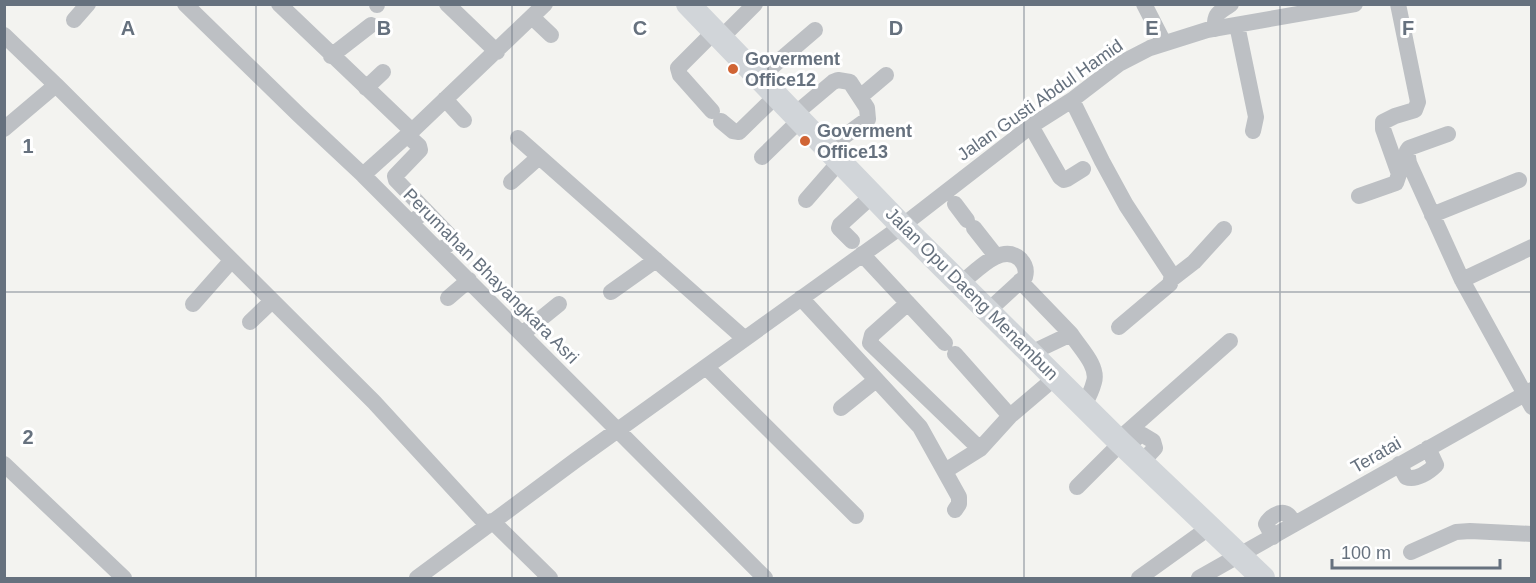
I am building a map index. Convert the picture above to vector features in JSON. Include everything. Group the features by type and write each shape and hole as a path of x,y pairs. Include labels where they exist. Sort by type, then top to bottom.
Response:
{"highway":[{"name":"Jalan Opu Daeng Menambun","path":"688,4 902,226 1263,579"}],"street":[{"path":"74,21 88,4"},
{"name":"Perumahan Bhayangkara Asri","path":"185,4 412,223 765,579"},
{"path":"447,4 497,52"},
{"path":"363,175 497,52 545,4"},
{"path":"755,4 678,68 680,75 733,131 739,132 777,95"},
{"path":"1144,4 1164,43"},
{"path":"1215,29 1217,14 1231,4"},
{"path":"1359,196 1396,183 1399,174 1382,125 1384,120 1415,110 1418,102 1398,4"},
{"name":"Jalan Gusti Abdul Hamid","path":"417,579 489,523 801,298 857,248 902,226 1031,126 1072,100 1119,64 1164,43 1215,29 1344,5"},
{"path":"284,6 331,56 410,133 419,146 420,150 395,176 396,180 451,237 450,243 440,251"},
{"path":"532,17 551,35"},
{"path":"331,56 371,25"},
{"path":"1237,25 1256,117 1253,131"},
{"path":"759,78 815,30"},
{"path":"4,35 374,402 489,523 550,579"},
{"path":"366,88 383,72"},
{"path":"860,97 886,75"},
{"path":"762,157 797,117 838,80 850,82 867,108 868,120 834,155 806,200"},
{"path":"4,129 56,85"},
{"path":"446,99 464,120"},
{"path":"1072,100 1126,205 1170,272 1172,279"},
{"path":"1031,126 1060,177 1067,179 1083,169"},
{"path":"1448,134 1409,148 1407,151 1409,163 1462,280 1529,397"},
{"path":"518,138 745,339"},
{"path":"511,182 539,157"},
{"path":"1432,215 1519,180"},
{"path":"873,195 839,228 1010,416"},
{"path":"955,204 996,256"},
{"path":"412,223 425,210"},
{"path":"1119,327 1194,262 1224,229"},
{"path":"1462,280 1532,247"},
{"path":"962,283 996,256 1006,253 1013,254 1020,259 1027,273 988,310"},
{"path":"611,292 656,260"},
{"path":"193,304 231,261"},
{"path":"448,298 469,280"},
{"path":"1020,281 1071,334 1093,367 1095,381 1084,405"},
{"path":"801,298 920,427 959,497 956,510"},
{"path":"249,322 272,301"},
{"path":"908,303 872,335 870,343 980,449"},
{"path":"522,334 559,304"},
{"path":"1031,353 1071,334"},
{"path":"1077,487 1127,448 1230,341"},
{"path":"706,367 856,516"},
{"path":"945,471 980,449 1010,416 1056,377"},
{"path":"841,408 876,380"},
{"name":"Teratai","path":"1211,576 1240,556 1398,464 1529,397"},
{"path":"4,464 124,579"},
{"path":"1139,579 1210,527"},
{"path":"1411,552 1456,532 1532,534"}],"place":[{"name":"Goverment Office12","path":"733,69"},
{"name":"Goverment Office13","path":"805,141"}]}
